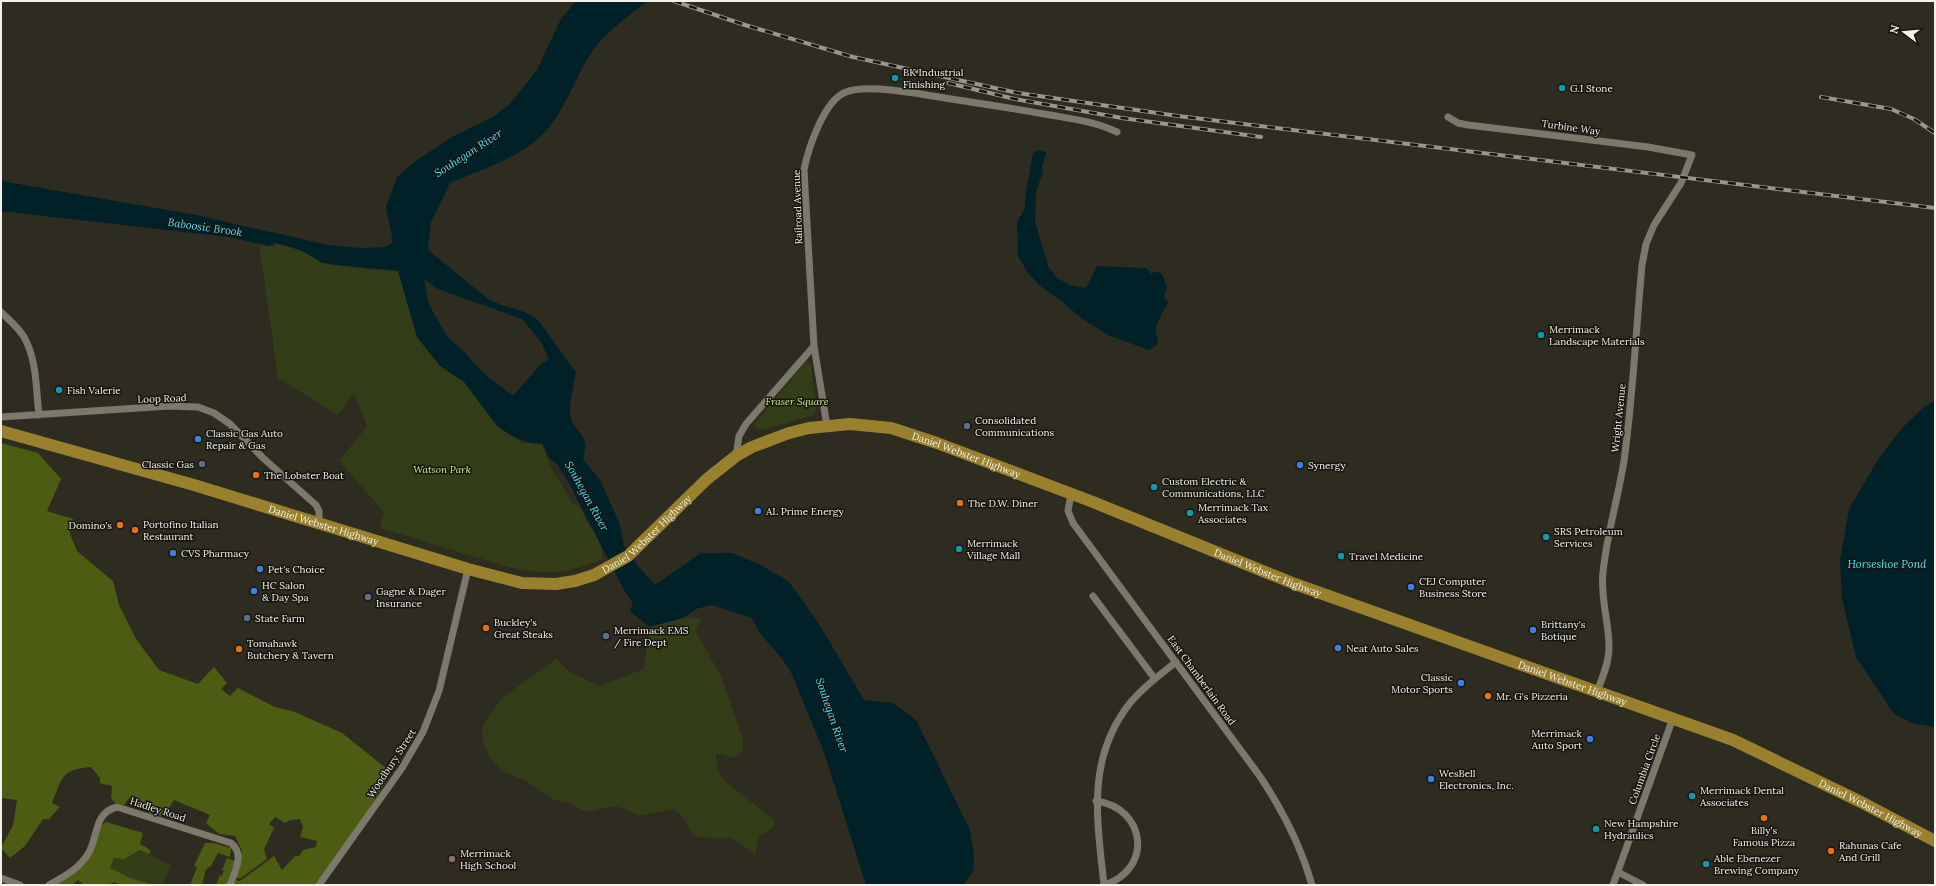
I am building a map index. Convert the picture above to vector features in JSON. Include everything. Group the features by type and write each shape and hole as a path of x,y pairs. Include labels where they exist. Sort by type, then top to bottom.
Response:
{"main road":[{"name":"Daniel Webster Highway","path":"1,431 194,485 468,569 522,583 536,584 556,584 575,581 594,575 628,556 707,479 736,456 752,447 789,433 827,426 870,425 910,433 1071,494 1295,584 1733,740 1770,757 1935,841"}],"street":[{"name":"Railroad Avenue","path":"827,426 814,346 804,170 809,151 823,118 829,108 842,94 847,91 869,89 921,94 1066,118 1096,124 1117,132"},
{"name":"Turbine Way","path":"1448,117 1458,122 1473,126 1648,147 1692,155"},
{"name":"Wright Avenue","path":"1598,691 1606,668 1609,649 1608,629 1602,590 1603,571 1629,424 1642,264 1646,244 1654,225 1681,183 1692,155"},
{"path":"1,312 15,325 24,337 29,349 39,415"},
{"path":"736,456 739,436 746,424 814,346"},
{"name":"Loop Road","path":"1,417 169,406 198,407 207,410 234,428 262,458 316,504 319,510 319,523"},
{"name":"East Chamberlain Road","path":"1071,494 1068,511 1073,523 1270,791 1297,844 1312,885"},
{"name":"Woodbury Street","path":"319,885 402,768 423,732 439,691 468,569"},
{"path":"1093,596 1155,679"},
{"path":"1096,801 1111,804 1126,814 1136,829 1138,839 1135,859 1131,867 1117,880 1104,885 1096,801 1098,779 1110,736 1131,702 1155,679 1176,662"},
{"name":"Columbia Circle","path":"1613,885 1673,718"},
{"name":"Hadley Road","path":"49,885 75,869 88,854 100,817 107,809 117,806 231,843 235,846 238,855 230,885"},
{"path":"1618,872 1644,885"},
{"path":"1,878 20,885"}],"green space":[{"name":"Watson Park","path":"259,243 265,246 274,247 277,243 309,250 319,262 325,264 373,270 397,268 470,379 509,434 522,443 541,442 552,469 574,505 579,505 590,528 595,527 601,545 603,559 579,568 556,572 521,570 380,528 384,512 339,461 367,426 354,393 338,415 278,378"},
{"name":"Fraser Square","path":"806,361 811,364 816,409 814,415 763,430 755,428 755,423"},
{"path":"1,443 38,453 61,479 47,511 73,519 70,534 77,551 113,581 119,605 136,639 159,670 198,684 214,667 227,683 221,689 230,696 238,688 275,707 295,712 342,733 391,772 356,831 315,885 230,885 232,880 240,881 274,856 282,870 295,856 299,856 303,850 316,847 317,841 300,837 303,827 300,819 290,820 285,823 275,817 269,824 274,828 264,849 267,859 241,878 236,878 242,851 235,836 219,834 206,823 210,815 174,800 162,816 149,813 148,807 129,798 124,805 115,803 111,798 112,786 100,783 100,778 91,767 73,770 64,776 52,803 60,807 49,819 43,819 25,846 10,858 1,848 13,825 17,800 1,798"},
{"path":"683,618 701,619 695,630 721,676 743,739 742,750 734,758 716,753 718,771 725,781 774,820 774,827 759,837 755,854 732,838 697,837 692,833 681,815 674,809 637,815 614,806 590,812 579,809 572,804 554,800 526,781 502,771 489,757 483,742 482,729 487,718 504,696 556,659 570,672 599,686 644,669 649,627"},
{"path":"106,822 143,833 140,844 151,851 149,854 140,850 124,859 114,858 110,868 130,878 153,885 120,885 114,882 107,885 84,885 78,880 72,885 55,885 71,875 78,868 101,826"},
{"path":"205,843 214,843 231,848 230,857 218,853 211,866 206,869 202,885 190,885 197,867 194,866"},
{"path":"140,850 171,865 163,885 142,882 110,869 114,858 124,859"},
{"path":"227,858 235,861 227,885 216,885 220,875 222,876 224,871 222,870"}],"water":[{"path":"576,1 647,1 618,24 593,50 558,115 543,134 523,150 499,163 450,183 431,222 428,250 488,299 504,306 522,311 537,319 576,372 570,411 573,424 585,442 583,459 600,480 619,522 624,546 638,566 655,585 701,553 732,553 763,566 789,582 819,624 864,700 893,703 916,720 970,830 974,854 973,871 963,885 866,885 824,752 790,670 759,632 752,618 711,605 696,609 683,618 649,627 630,611 633,602 625,592 569,483 557,464 548,457 543,444 530,443 512,436 497,426 464,382 440,366 417,337 398,271 329,264 321,262 300,250 275,243 269,246 228,237 1,211 1,181 196,215 328,245 361,248 386,247 393,241 386,207 397,177 417,160 452,137 491,118 509,105 537,70 561,19","holes":["424,279 438,289 522,319 541,342 549,359 540,365 513,396 481,371 447,336 429,305"]},
{"path":"1038,150 1046,152 1042,167 1043,171 1036,192 1035,222 1049,268 1057,278 1070,285 1086,288 1097,266 1147,268 1151,274 1157,271 1162,274 1167,287 1164,297 1168,302 1160,317 1156,329 1158,344 1149,350 1108,335 1080,317 1039,285 1028,273 1018,256 1017,222 1025,208 1026,192 1033,154"},
{"name":"Horseshoe Pond","path":"1935,401 1935,727 1912,723 1894,714 1856,657 1842,598 1840,561 1849,509 1879,458 1901,429 1923,408"}],"railway":[{"path":"674,1 745,25 853,57 1018,93 1178,116 1935,208"},
{"path":"948,83 1015,99 1122,118 1261,137"},
{"path":"1821,97 1891,109 1914,119 1935,133"}],"place":[{"name":"BK Industrial Finishing","path":"895,78"},
{"name":"G.I Stone","path":"1562,88"},
{"name":"Merrimack Landscape Materials","path":"1541,335"},
{"name":"Fish Valerie","path":"59,390"},
{"name":"Consolidated Communications","path":"967,426"},
{"name":"Classic Gas Auto Repair & Gas","path":"198,439"},
{"name":"Classic Gas","path":"202,464"},
{"name":"Synergy","path":"1300,465"},
{"name":"The Lobster Boat","path":"256,475"},
{"name":"Custom Electric & Communications, LLC","path":"1154,487"},
{"name":"The D.W. Diner","path":"960,503"},
{"name":"AL Prime Energy","path":"758,511"},
{"name":"Merrimack Tax Associates","path":"1190,513"},
{"name":"Domino's","path":"120,525"},
{"name":"Portofino Italian Restaurant","path":"135,530"},
{"name":"SRS Petroleum Services","path":"1546,537"},
{"name":"Merrimack Village Mall","path":"959,549"},
{"name":"CVS Pharmacy","path":"173,553"},
{"name":"Travel Medicine","path":"1341,556"},
{"name":"Pet's Choice","path":"260,569"},
{"name":"CEJ Computer Business Store","path":"1411,587"},
{"name":"HC Salon & Day Spa","path":"254,591"},
{"name":"Gagne & Dager Insurance","path":"368,597"},
{"name":"State Farm","path":"247,618"},
{"name":"Buckley's Great Steaks","path":"486,628"},
{"name":"Brittany's Botique","path":"1533,630"},
{"name":"Merrimack EMS / Fire Dept","path":"606,636"},
{"name":"Neat Auto Sales","path":"1338,648"},
{"name":"Tomahawk Butchery & Tavern","path":"239,649"},
{"name":"Classic Motor Sports","path":"1461,683"},
{"name":"Mr. G's Pizzeria","path":"1488,696"},
{"name":"Merrimack Auto Sport","path":"1590,739"},
{"name":"WesBell Electronics, Inc.","path":"1431,779"},
{"name":"Merrimack Dental Associates","path":"1692,796"},
{"name":"Billy's Famous Pizza","path":"1764,818"},
{"name":"New Hampshire Hydraulics","path":"1596,829"},
{"name":"Rahunas Cafe And Grill","path":"1831,851"},
{"name":"Merrimack High School","path":"452,859"},
{"name":"Able Ebenezer Brewing Company","path":"1706,864"}],"water label":[{"name":"Souhegan River","path":"468,153"},
{"name":"Baboosic Brook","path":"205,227"},
{"name":"Souhegan River","path":"587,496"},
{"name":"Souhegan River","path":"832,715"}]}
